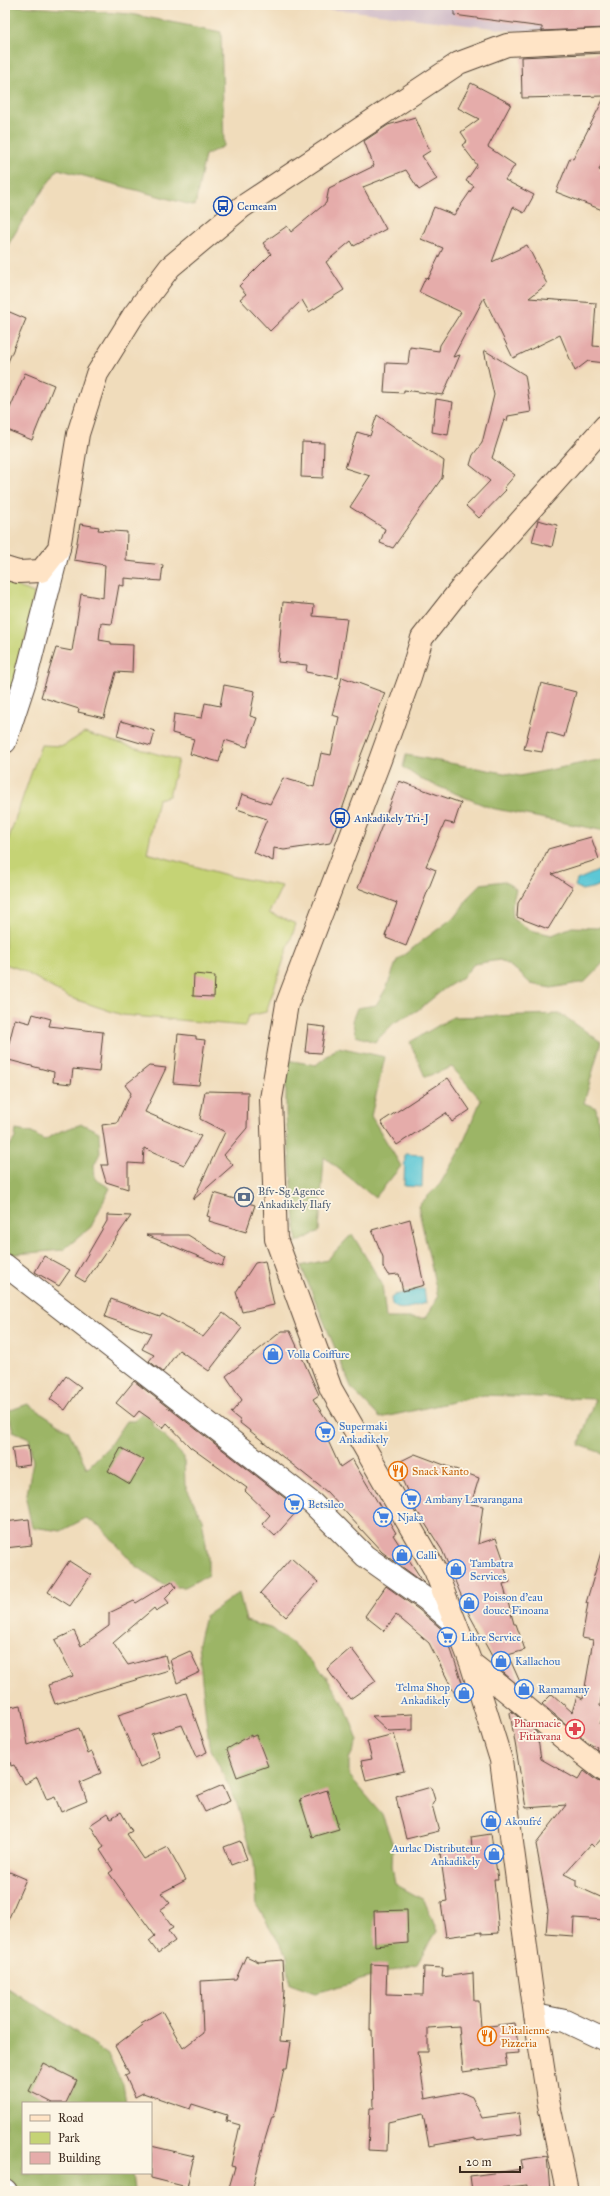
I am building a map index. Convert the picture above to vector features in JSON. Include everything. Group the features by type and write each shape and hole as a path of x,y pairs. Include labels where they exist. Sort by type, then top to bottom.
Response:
{"main road":[{"path":"5,568 18,572 41,571 59,548 78,434 97,374 133,316 170,267 242,207 459,63 507,46 605,40"},
{"path":"567,2191 548,2100 535,2015 501,1760 471,1663 435,1570 330,1389 276,1239 271,1099 288,1004 380,760 410,677 422,638 466,582 605,426"},
{"path":"471,1663 506,1690 545,1725 605,1771"}],"street":[{"path":"5,742 24,681 59,548"},
{"path":"5,1265 313,1504 365,1556 426,1599 456,1625"},
{"path":"535,2015 565,2021 605,2040"}],"shaded area":[{"path":"605,5 605,36 567,37 353,11 269,6"}],"green space":[{"path":"5,5 130,14 221,32 224,146 205,155 195,206 58,169 29,210 5,250"},
{"path":"5,582 34,593 16,690 5,687"},
{"path":"84,733 178,760 169,796 158,799 147,853 234,877 282,886 269,913 296,924 266,1012 248,1016 245,1026 122,1015 68,997 22,970 5,964 5,849 41,745 63,746"},
{"path":"406,755 520,776 593,761 605,760 605,831 491,808 420,779 403,767"},
{"path":"504,881 516,889 512,905 513,918 530,930 552,935 572,927 597,928 605,925 605,961 585,982 551,988 531,984 516,970 500,960 474,964 463,977 444,989 418,1010 394,1023 375,1042 356,1036 352,1021 357,1008 376,1005 387,987 397,960 458,914 468,897 481,884"},
{"path":"561,1014 601,1042 584,1103 596,1108 603,1149 605,1150 605,1454 579,1445 595,1399 484,1395 380,1418 352,1389 301,1266 327,1260 352,1234 382,1284 386,1318 426,1318 438,1297 418,1206 440,1184 461,1148 481,1100 452,1067 425,1077 410,1042 453,1017"},
{"path":"338,1047 385,1057 371,1116 401,1166 375,1198 324,1157 319,1231 297,1243 286,1117 286,1060 316,1065"},
{"path":"82,1124 99,1132 100,1153 94,1165 95,1179 110,1188 91,1227 63,1250 5,1255 5,1153 15,1138 16,1130 32,1133 44,1140 61,1131"},
{"path":"153,1402 152,1424 184,1457 185,1485 202,1519 208,1557 208,1575 185,1587 167,1587 135,1565 101,1527 86,1518 61,1531 32,1527 26,1499 33,1462 29,1438 13,1431 8,1411 28,1404 68,1430 87,1468 109,1446 126,1421 135,1421"},
{"path":"239,1593 246,1621 273,1629 300,1650 324,1674 346,1708 358,1741 349,1759 349,1775 382,1814 393,1845 392,1865 395,1884 424,1900 437,1931 417,1964 315,1993 290,1984 287,1956 257,1906 254,1863 236,1801 209,1745 198,1644 205,1616"},
{"path":"5,1987 52,2015 108,2055 123,2084 126,2102 22,2102 22,2174 132,2174 134,2191 16,2191 5,2184"}],"water":[{"path":"598,871 605,872 605,885 582,890 575,886 577,880"},
{"path":"405,1154 423,1155 422,1187 404,1186"},
{"path":"424,1288 426,1303 403,1309 395,1307 392,1304 391,1298 395,1295"}],"building":[{"path":"454,5 605,5 605,28 542,31 542,27 454,15"},
{"path":"605,53 605,96 522,98 521,57"},
{"path":"471,83 511,104 488,147 515,165 505,180 534,195 524,213 513,207 492,262 527,245 547,284 529,298 596,303 593,346 605,347 605,363 588,361 575,371 560,335 513,358 484,298 453,357 460,355 443,395 404,390 404,393 384,392 386,363 408,364 410,347 439,351 440,345 461,312 419,292 426,277 428,279 443,248 421,239 434,207 454,215 474,186 466,181 477,165 462,145 467,141 461,132 479,119 458,108"},
{"path":"605,96 605,157 599,170 605,172 605,211 556,192 570,158 573,159"},
{"path":"415,117 430,151 422,156 437,179 419,190 406,170 363,187 386,229 354,246 351,241 326,262 344,290 309,312 302,300 270,331 240,299 246,294 239,286 271,254 263,243 287,226 291,232 326,203 329,188 374,166 364,141 388,125"},
{"path":"5,310 26,319 5,369"},
{"path":"484,350 525,375 531,412 508,416 507,421 504,420 492,458 515,475 504,488 506,490 479,518 466,506 490,481 470,465 473,455 482,443 494,395"},
{"path":"25,373 54,385 32,440 5,429 5,420"},
{"path":"436,399 453,402 448,435 432,432"},
{"path":"377,415 444,461 442,478 393,548 380,543 385,529 350,507 370,476 345,468 357,432 370,436"},
{"path":"302,442 324,443 323,478 301,477"},
{"path":"538,520 557,525 552,547 532,542"},
{"path":"80,524 99,527 98,530 127,532 126,561 163,565 161,581 124,578 124,586 119,585 112,624 101,623 99,640 111,642 111,644 133,645 132,673 116,672 104,718 78,712 79,709 41,697 56,648 72,651 81,594 103,598 105,565 74,560"},
{"path":"283,602 314,605 313,616 347,619 338,678 306,672 307,665 278,662"},
{"path":"342,677 385,693 330,843 284,850 274,848 273,861 253,852 267,819 237,809 242,794 270,804 283,778 314,787 321,753 331,755 339,717 332,715"},
{"path":"541,683 576,692 564,737 547,732 542,752 524,749"},
{"path":"224,685 255,691 250,716 257,718 247,747 225,740 219,762 190,754 194,739 172,733 174,714 202,718 205,703 220,706"},
{"path":"121,721 155,731 151,746 117,736"},
{"path":"399,781 461,803 454,824 445,822 426,866 436,870 406,946 386,938 387,935 385,936 397,903 358,888"},
{"path":"591,837 599,859 552,874 573,888 548,929 517,917 518,903 536,874 548,849"},
{"path":"194,974 215,976 214,997 193,996"},
{"path":"33,1014 51,1019 49,1026 103,1032 99,1072 73,1069 71,1084 53,1082 54,1072 5,1059 15,1019 30,1023"},
{"path":"308,1025 325,1027 321,1053 305,1052"},
{"path":"178,1034 196,1036 196,1039 205,1040 199,1085 173,1083"},
{"path":"149,1066 166,1068 145,1112 201,1136 184,1165 144,1148 143,1164 128,1163 128,1189 106,1182 101,1165 108,1165 102,1125 117,1123 131,1093 125,1085"},
{"path":"448,1078 470,1110 452,1122 446,1113 397,1145 381,1122"},
{"path":"205,1091 248,1092 247,1128 224,1155 233,1165 193,1200 225,1132 200,1119"},
{"path":"214,1193 255,1205 246,1232 209,1221 210,1217 207,1216"},
{"path":"107,1215 131,1216 85,1282 75,1276 107,1221"},
{"path":"410,1219 424,1285 403,1291 399,1274 388,1275 383,1267 383,1257 372,1230"},
{"path":"146,1235 188,1235 225,1258 222,1266"},
{"path":"44,1256 70,1270 59,1286 35,1272"},
{"path":"265,1261 274,1305 242,1312 236,1292 255,1263"},
{"path":"111,1299 160,1317 162,1314 203,1337 223,1313 242,1328 209,1371 179,1350 163,1372 149,1361 154,1355 142,1349 151,1333 105,1317"},
{"path":"282,1331 290,1331 319,1395 313,1399 332,1428 324,1432 340,1467 352,1459 396,1533 393,1535 424,1583 382,1552 327,1492 240,1423 241,1421 231,1413 242,1400 226,1376"},
{"path":"66,1376 81,1387 65,1410 50,1399"},
{"path":"134,1381 299,1509 275,1536 262,1524 270,1515 245,1491 247,1488 190,1447 167,1423 163,1428 139,1411 134,1417 116,1403"},
{"path":"28,1446 30,1465 15,1467 12,1448"},
{"path":"121,1448 144,1460 130,1484 108,1471"},
{"path":"415,1454 479,1478 471,1504 483,1506 478,1544 496,1538 505,1564 503,1564 510,1582 503,1584 514,1624 516,1624 525,1650 508,1655 520,1682 517,1684 499,1669 469,1614 442,1550 419,1514 418,1515 395,1464"},
{"path":"29,1519 32,1545 5,1548 5,1522"},
{"path":"601,1552 605,1553 605,1675 600,1706 605,1708 605,1711 600,1724 605,1728 605,1755 542,1704 552,1694 572,1712 577,1696 583,1699 593,1640 582,1638 588,1603 586,1603"},
{"path":"291,1558 318,1582 286,1617 260,1593"},
{"path":"69,1561 91,1575 70,1606 48,1592"},
{"path":"172,1581 176,1587 165,1598 169,1603 156,1611 154,1608 113,1643 128,1665 165,1655 169,1670 55,1704 48,1685 73,1676 55,1640 74,1631 81,1646 109,1626 109,1613 134,1601 136,1603"},
{"path":"386,1586 418,1609 445,1632 466,1694 457,1698 429,1643 396,1615 384,1631 365,1616"},
{"path":"351,1648 376,1681 350,1699 327,1669"},
{"path":"190,1651 200,1672 177,1683 170,1660"},
{"path":"186,1693 207,1752 196,1757 182,1725 151,1734 160,1758 140,1767 118,1715"},
{"path":"21,1705 28,1745 79,1728 88,1754 92,1752 101,1773 80,1782 87,1801 61,1812 55,1797 47,1800 37,1777 25,1784 14,1765 11,1766 5,1739 9,1737 5,1708"},
{"path":"511,1711 537,1733 541,1759 578,1780 584,1771 597,1781 605,1783 605,1835 594,1847 591,1844 564,1874 576,1880 576,1886 605,1899 605,1920 574,1918 573,1936 546,1934 548,1910 536,1844 566,1805 526,1808 510,1713"},
{"path":"413,1714 413,1730 388,1731 372,1716"},
{"path":"394,1734 404,1771 366,1780 361,1761 372,1759 367,1741"},
{"path":"251,1735 251,1737 256,1735 268,1766 237,1777 227,1749"},
{"path":"223,1785 230,1801 205,1812 197,1796"},
{"path":"431,1787 435,1800 432,1805 439,1831 406,1839 396,1797"},
{"path":"327,1790 339,1829 312,1837 300,1799"},
{"path":"121,1812 132,1831 127,1834 144,1859 168,1847 186,1880 161,1893 170,1903 160,1910 173,1928 168,1931 175,1941 158,1953 149,1941 155,1936 109,1873 113,1870 100,1850 104,1847 90,1825 108,1813 111,1818"},
{"path":"491,1834 498,1879 494,1879 499,1933 482,1934 482,1932 446,1937 441,1902 447,1901 440,1853 472,1848 471,1837"},
{"path":"240,1841 247,1859 231,1865 224,1847"},
{"path":"5,1870 26,1879 5,1927"},
{"path":"407,1910 408,1943 375,1946 374,1911"},
{"path":"246,1956 259,1962 282,1960 284,1991 280,2041 291,2042 287,2068 284,2068 274,2116 272,2116 264,2143 252,2191 228,2191 235,2167 231,2166 240,2125 226,2121 227,2115 192,2104 190,2109 143,2093 135,2097 125,2075 129,2073 115,2046 143,2025 141,2023 162,2011 183,2048 203,2033 201,1981 236,1979"},
{"path":"371,1964 387,1965 386,1994 423,1995 424,1967 443,1968 442,1977 473,1973 474,2001 479,2001 481,2027 515,2023 519,2053 505,2054 507,2066 463,2072 459,2026 428,2028 428,2052 418,2052 425,2099 461,2092 472,2097 482,2118 519,2113 522,2134 475,2140 475,2138 429,2146 423,2114 388,2122 387,2151 368,2150 370,2108 374,2108 372,2030 370,2030"},
{"path":"43,2063 77,2080 66,2102 51,2102 29,2091"},
{"path":"152,2146 194,2156 187,2187 151,2178"},
{"path":"547,2156 550,2191 532,2191 532,2187 527,2188 527,2185 472,2191 470,2176 523,2169 521,2160"}],"place":[{"name":"Cemeam","path":"223,206"},
{"name":"Ankadikely Tri-J","path":"340,818"},
{"name":"Bfv-Sg Agence Ankadikely Ilafy","path":"244,1197"},
{"name":"Volla Coiffure","path":"273,1354"},
{"name":"Supermaki Ankadikely","path":"325,1432"},
{"name":"Snack Kanto","path":"398,1471"},
{"name":"Ambany Lavarangana","path":"411,1499"},
{"name":"Betsileo","path":"294,1504"},
{"name":"Njaka","path":"383,1517"},
{"name":"Calli","path":"402,1555"},
{"name":"Tambatra Services","path":"456,1569"},
{"name":"Poisson d'eau douce Finoana","path":"469,1603"},
{"name":"Libre Service","path":"447,1637"},
{"name":"Kallachou","path":"501,1661"},
{"name":"Ramamany","path":"524,1689"},
{"name":"Telma Shop Ankadikely","path":"464,1693"},
{"name":"Pharmacie Fitiavana","path":"575,1729"},
{"name":"Akoufré","path":"491,1821"},
{"name":"Aurlac Distributeur Ankadikely","path":"494,1854"},
{"name":"L'italienne Pizzeria","path":"487,2036"}]}
